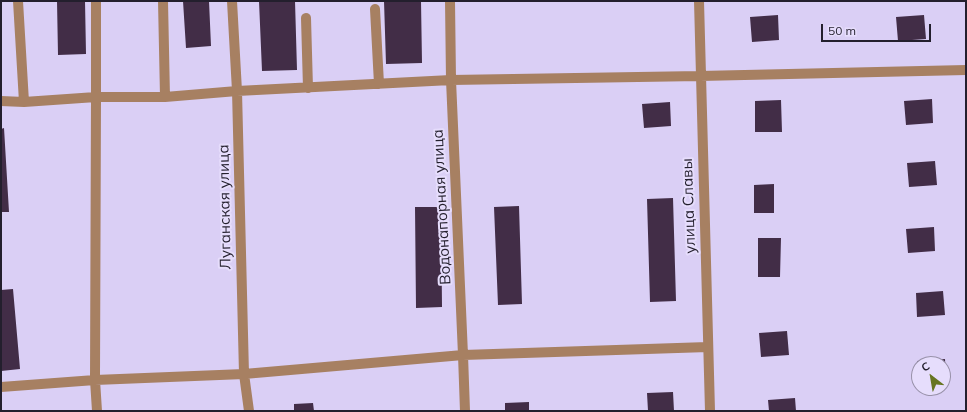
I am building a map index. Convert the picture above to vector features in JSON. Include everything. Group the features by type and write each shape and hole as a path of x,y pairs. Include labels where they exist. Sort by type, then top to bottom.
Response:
{"street":[{"path":"18,1 24,102"},
{"path":"96,1 95,380 97,411"},
{"path":"163,1 166,97"},
{"name":"Луганская улица","path":"232,1 237,92 244,374 249,411"},
{"name":"Водонапорная улица","path":"450,1 451,80 465,411"},
{"name":"улица Славы","path":"699,1 710,411"},
{"path":"375,9 379,84"},
{"path":"306,18 308,88"},
{"path":"1,101 24,102 96,97 166,97 451,80 966,70"},
{"path":"1,387 95,380 244,374 463,355 708,347"}],"building":[{"path":"57,1 85,1 86,54 58,55"},
{"path":"183,1 209,1 211,46 186,48"},
{"path":"259,1 295,1 297,70 262,71"},
{"path":"384,1 421,1 422,63 386,64"},
{"path":"778,15 779,40 752,42 750,17"},
{"path":"924,15 926,39 898,41 896,17"},
{"path":"932,99 933,123 906,125 904,101"},
{"path":"781,100 782,132 755,132 755,101"},
{"path":"670,102 671,126 644,128 642,104"},
{"path":"4,128 9,212 1,212 1,129"},
{"path":"935,161 937,185 909,187 907,163"},
{"path":"774,184 774,213 754,213 754,185"},
{"path":"673,198 676,301 650,302 647,199"},
{"path":"519,206 522,304 498,305 494,207"},
{"path":"415,207 441,207 442,307 416,308"},
{"path":"934,227 935,251 908,253 906,229"},
{"path":"758,238 781,238 780,277 758,277"},
{"path":"13,289 20,369 1,371 1,290"},
{"path":"943,291 945,315 917,317 916,293"},
{"path":"787,331 789,355 761,357 759,333"},
{"path":"673,392 674,411 648,411 647,393"},
{"path":"795,398 796,411 769,411 768,400"},
{"path":"529,402 529,411 505,411 505,403"},
{"path":"313,403 314,411 294,411 294,404"}]}
